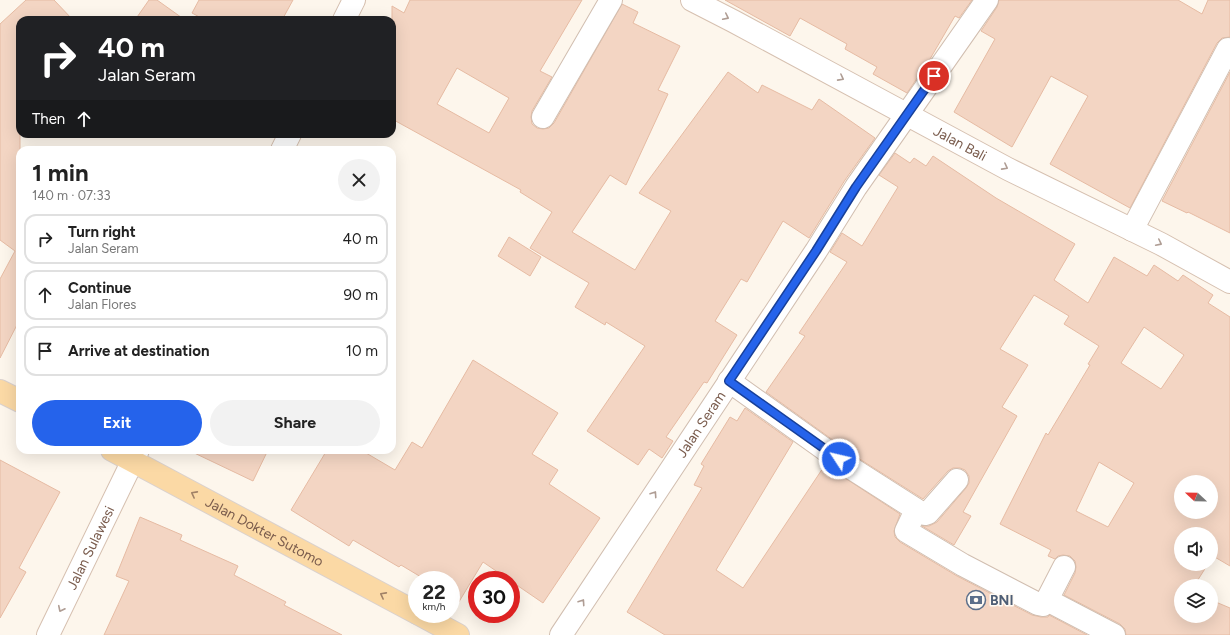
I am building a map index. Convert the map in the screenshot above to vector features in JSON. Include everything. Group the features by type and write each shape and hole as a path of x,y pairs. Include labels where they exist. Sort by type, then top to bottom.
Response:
{"main road":[{"path":"0,390 16,399"},
{"name":"Jalan Dokter Sutomo","path":"136,455 408,608"},
{"name":"Jalan Dokter Sutomo","path":"435,623 458,635"}],"street":[{"path":"346,16 354,0"},
{"path":"543,117 611,0"},
{"name":"Jalan Bali","path":"692,0 1008,169 1132,230 1230,282"},
{"name":"Jalan Seram","path":"561,635 816,251 856,187 987,0"},
{"path":"1132,230 1228,49"},
{"path":"729,381 851,468 916,510 925,514 928,513 957,480"},
{"name":"Jalan Sulawesi","path":"48,635 136,455"},
{"path":"916,510 907,528 907,532 963,565 1038,604 1043,605 1047,600 1064,567"},
{"path":"1047,600 1114,635"}],"building":[{"path":"26,0 54,0 69,16 16,16 16,138 20,138 20,146 16,146 16,327 0,358 0,279 15,251 0,240 0,24"},
{"path":"149,0 157,0 179,16 138,16"},
{"path":"199,0 293,0 284,16 198,16 192,13"},
{"path":"410,0 582,0 540,71 552,77 532,111 532,124 537,128 543,129 549,128 554,123 622,4 638,12 633,23 680,46 658,90 668,94 626,185 610,175 572,232 635,270 671,211 639,193 728,72 758,93 762,85 812,110 819,99 875,138 845,180 809,238 783,221 747,282 741,279 715,321 737,335 707,383 704,382 666,437 673,441 662,458 649,449 638,465 587,431 645,346 606,322 605,325 575,307 589,283 530,248 552,212 520,192 521,190 396,121 396,16 392,16 392,6 404,13","holes":["457,68 509,98 489,133 437,104"]},
{"path":"725,0 972,0 959,18 955,16 930,59 907,93 873,74 877,67 845,49 847,44 800,18 790,36"},
{"path":"999,0 1178,0 1202,14 1208,0 1230,0 1230,37 1222,38 1217,43 1130,208 1050,164 1088,96 1051,76 1012,147 954,112 995,39 981,31 997,7"},
{"path":"1230,72 1230,233 1162,201"},
{"path":"895,153 910,163 914,158 926,166 933,156 996,198 1075,244 1054,280 1088,303 1114,257 1147,276 1154,265 1178,281 1183,275 1213,295 1208,303 1230,317 1230,566 1218,559 1218,527 1174,527 1174,571 1204,571 1198,579 1174,579 1174,623 1218,623 1218,603 1230,608 1230,635 1126,635 1125,629 1120,624 1064,595 1075,573 1076,567 1075,561 1070,556 1058,556 1055,559 1048,556 1051,550 1000,524 1046,433 1048,435 1090,365 1088,364 1099,346 1064,324 1069,316 1034,295 1000,349 1028,365 1002,407 1017,416 963,512 971,516 954,545 922,526 929,526 937,522 966,488 969,483 969,476 965,470 953,468 948,471 923,499 858,458 766,392 805,336 799,333 847,262 830,252 842,233 862,246 898,187 879,175","holes":["1144,327 1184,355 1161,389 1121,363","1099,462 1134,483 1108,527 1076,511"]},
{"path":"509,237 541,257 530,276 498,256"},
{"path":"473,360 558,413 532,454 558,470 549,484 600,518 543,603 520,587 520,571 496,571 483,562 478,571 468,571 468,587 460,600 460,571 411,571 401,565 399,567 353,540 349,546 291,510 325,454 368,454 395,470 412,442 422,448"},
{"path":"745,408 793,442 716,570 743,588 825,465 900,514 894,531 895,537 900,542 957,576 1032,615 1048,617 1049,615 1087,635 665,635 627,612 702,488 694,485 704,466 701,464 730,417 737,421"},
{"path":"196,454 266,454 253,481"},
{"path":"0,460 60,492 19,568 26,572 0,618"},
{"path":"140,517 182,535 180,540 238,566 234,575 286,602 284,605 342,635 104,635 129,581 116,576"}],"place":[{"name":"BNI","path":"976,600"}],"route":[{"path":"839,459 729,381 816,251 856,187 934,76"}]}
